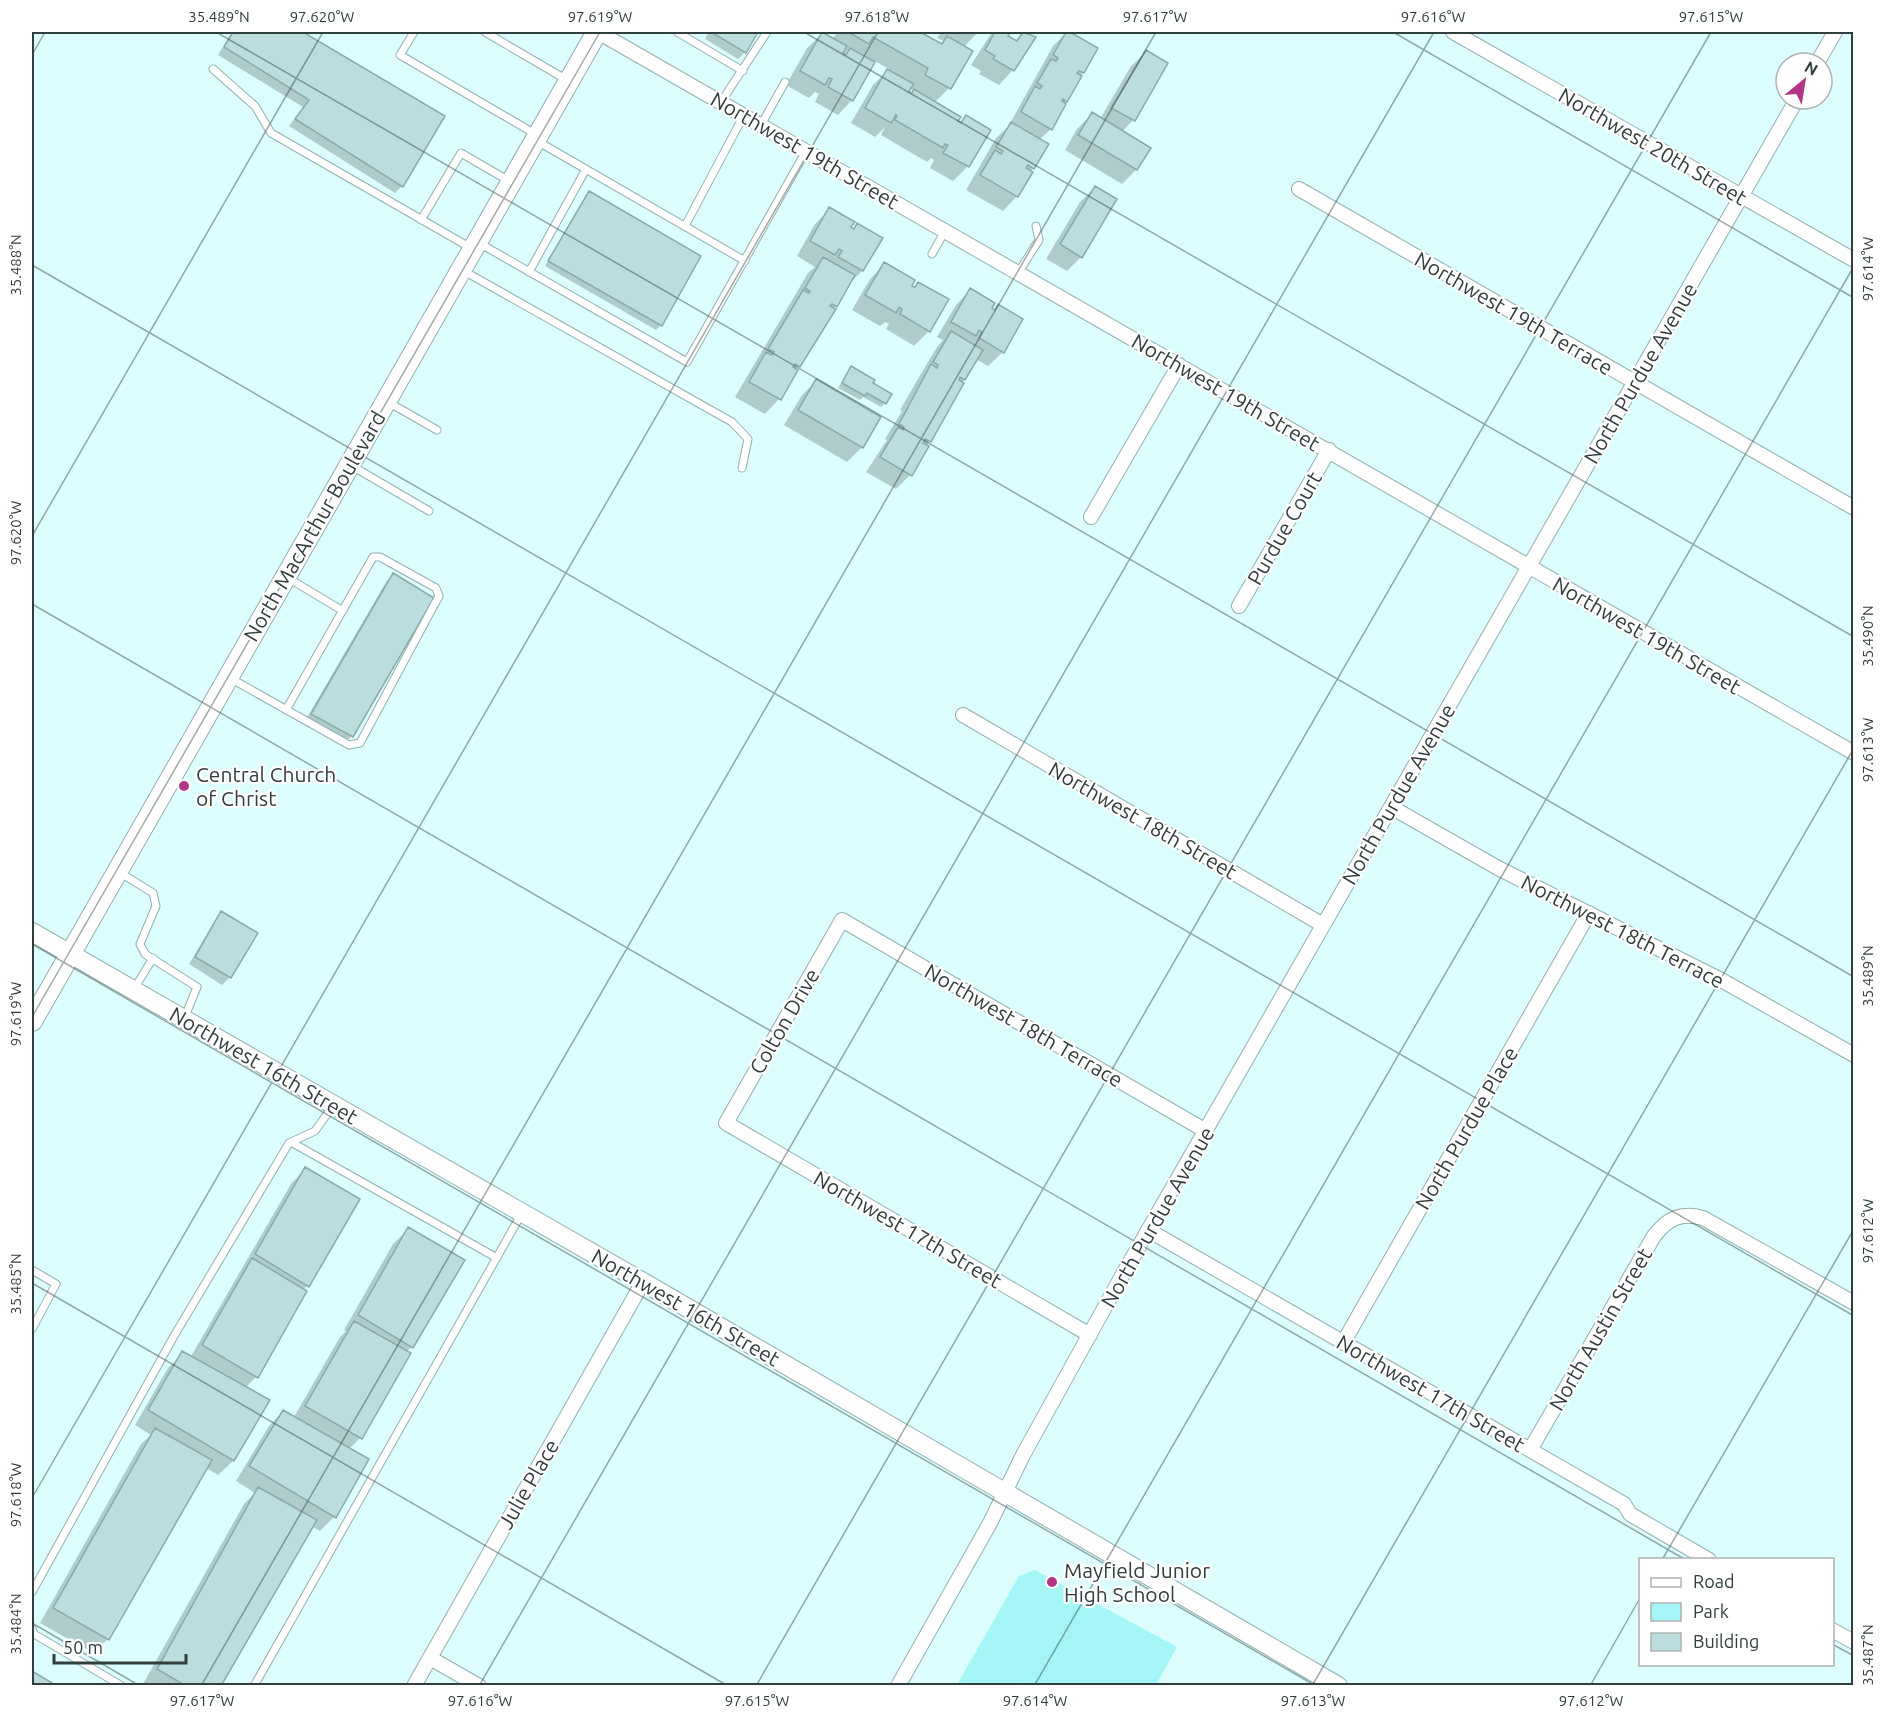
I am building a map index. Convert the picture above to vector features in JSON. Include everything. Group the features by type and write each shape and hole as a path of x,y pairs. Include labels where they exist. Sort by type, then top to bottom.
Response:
{"main road":[{"name":"North MacArthur Boulevard","path":"32,1021 598,32"}],"street":[{"name":"Northwest 19th Street","path":"598,32 1854,753"},
{"name":"Northwest 20th Street","path":"1453,32 1854,260"},
{"path":"1824,51 1836,32"},
{"name":"North Purdue Avenue","path":"898,1686 990,1523 1023,1455 1148,1230 1790,111"},
{"name":"Northwest 19th Terrace","path":"1299,189 1854,508"},
{"path":"1091,517 1179,365"},
{"name":"Purdue Court","path":"1239,606 1329,450"},
{"name":"Northwest 18th Street","path":"963,715 1323,925"},
{"name":"Northwest 18th Terrace","path":"1391,807 1498,868 1724,981 1854,1055"},
{"name":"North Purdue Place","path":"1343,1343 1589,913"},
{"name":"Northwest 18th Terrace","path":"842,920 1206,1131"},
{"name":"Colton Drive","path":"726,1123 842,920"},
{"name":"Northwest 16th Street","path":"32,932 643,1282 1338,1686"},
{"name":"Northwest 17th Street","path":"726,1123 1090,1335"},
{"name":"North Austin Street","path":"1530,1450 1654,1236 1668,1221 1679,1216 1690,1215 1714,1223 1854,1303"},
{"name":"Northwest 17th Street","path":"1148,1230 1623,1504 1630,1514 1706,1558"},
{"name":"Julie Place","path":"414,1686 643,1282"},
{"path":"1834,1631 1854,1642"},
{"path":"430,1658 479,1686"}],"lane":[{"path":"414,32 400,56 586,170 745,261"},
{"path":"485,32 569,81"},
{"path":"677,32 743,71"},
{"path":"721,102 767,32"},
{"path":"213,69 255,106 271,133 422,220 529,272 687,362 806,151"},
{"path":"761,125 785,82"},
{"path":"685,226 744,116"},
{"path":"422,220 461,153 511,182"},
{"path":"529,272 586,170"},
{"path":"1018,273 1039,240 1036,226"},
{"path":"932,254 945,231"},
{"path":"461,270 732,422 748,439 741,468"},
{"path":"386,401 437,430"},
{"path":"350,464 429,511"},
{"path":"228,677 286,710 349,745 360,743 439,596 436,588 380,557 373,557 286,710"},
{"path":"285,576 343,611"},
{"path":"117,871 153,893 156,906 140,944 145,954 198,987 184,1019"},
{"path":"133,990 153,958"},
{"path":"32,1592 174,1336 291,1142 315,1131 334,1105"},
{"path":"291,1142 497,1258"},
{"path":"254,1686 522,1213"},
{"path":"32,1270 56,1284 32,1329"},
{"path":"32,1571 41,1576"},
{"path":"32,1629 34,1634 122,1686"}],"green space":[{"path":"1035,1570 1177,1647 1156,1685 957,1685 1019,1576"}],"building":[{"path":"233,32 303,32 445,116 403,187 295,119 309,100 224,47"},
{"path":"711,32 758,32 746,53"},
{"path":"822,32 847,46 843,53 846,55 850,48 875,62 853,101 828,87 832,79 829,78 825,85 800,71"},
{"path":"848,32 920,32 942,44 947,36 973,51 951,89 925,75 928,68 873,37 869,44"},
{"path":"995,32 1011,32 1008,36 1017,41 1023,32 1036,37 1014,71 993,59 995,56 985,50"},
{"path":"1066,32 1098,48 1084,73 1079,71 1077,73 1082,76 1067,102 1063,99 1062,101 1066,104 1052,130 1021,112 1035,86 1040,89 1042,86 1037,83 1051,59 1056,61 1058,58 1053,55"},
{"path":"1146,50 1168,63 1135,121 1111,108"},
{"path":"887,69 914,84 909,91 912,93 914,89 961,117 958,121 961,123 966,115 991,130 969,167 943,153 948,145 945,144 943,148 895,120 896,115 891,123 865,108"},
{"path":"1092,112 1151,148 1137,170 1078,135"},
{"path":"1011,122 1049,144 1034,169 1028,165 1026,168 1033,172 1018,197 980,175 995,150 1001,154 1003,151 996,147"},
{"path":"1095,186 1117,199 1082,258 1060,244"},
{"path":"589,191 701,256 662,326 548,261"},
{"path":"829,207 855,222 851,227 854,229 857,223 883,238 863,271 838,257 842,251 839,249 835,255 810,241"},
{"path":"823,257 855,275 837,307 832,304 830,306 836,309 800,367 795,364 793,367 798,370 781,400 749,382 766,352 772,355 774,352 768,349 803,290 809,293 810,291 805,288"},
{"path":"884,262 915,280 912,286 915,287 918,282 949,299 930,332 900,314 902,309 899,307 896,313 865,295"},
{"path":"970,288 995,303 992,308 995,310 998,304 1023,319 1004,353 979,338 982,332 979,330 976,336 951,322"},
{"path":"951,331 983,350 965,380 960,377 959,380 964,383 931,442 925,439 923,443 929,446 912,476 880,457 898,427 903,430 904,427 899,424 931,364 937,368 938,365 933,362"},
{"path":"851,366 875,380 873,383 892,394 886,404 867,393 865,396 842,383"},
{"path":"816,379 881,417 863,448 798,410"},
{"path":"393,573 434,598 353,737 311,714"},
{"path":"221,911 258,933 231,978 195,957"},
{"path":"305,1167 360,1199 309,1287 255,1254"},
{"path":"408,1227 465,1260 413,1348 358,1315"},
{"path":"252,1258 307,1291 258,1378 202,1345"},
{"path":"354,1321 411,1353 362,1439 305,1406"},
{"path":"182,1351 270,1400 234,1461 148,1410"},
{"path":"283,1410 369,1459 336,1518 249,1466"},
{"path":"155,1428 212,1460 109,1640 53,1608"},
{"path":"258,1487 317,1520 221,1686 186,1686 157,1669"},
{"path":"32,1671 57,1686 32,1686"}],"place":[{"name":"Central Church of Christ","path":"184,786"},
{"name":"Mayfield Junior High School","path":"1052,1582"}]}
